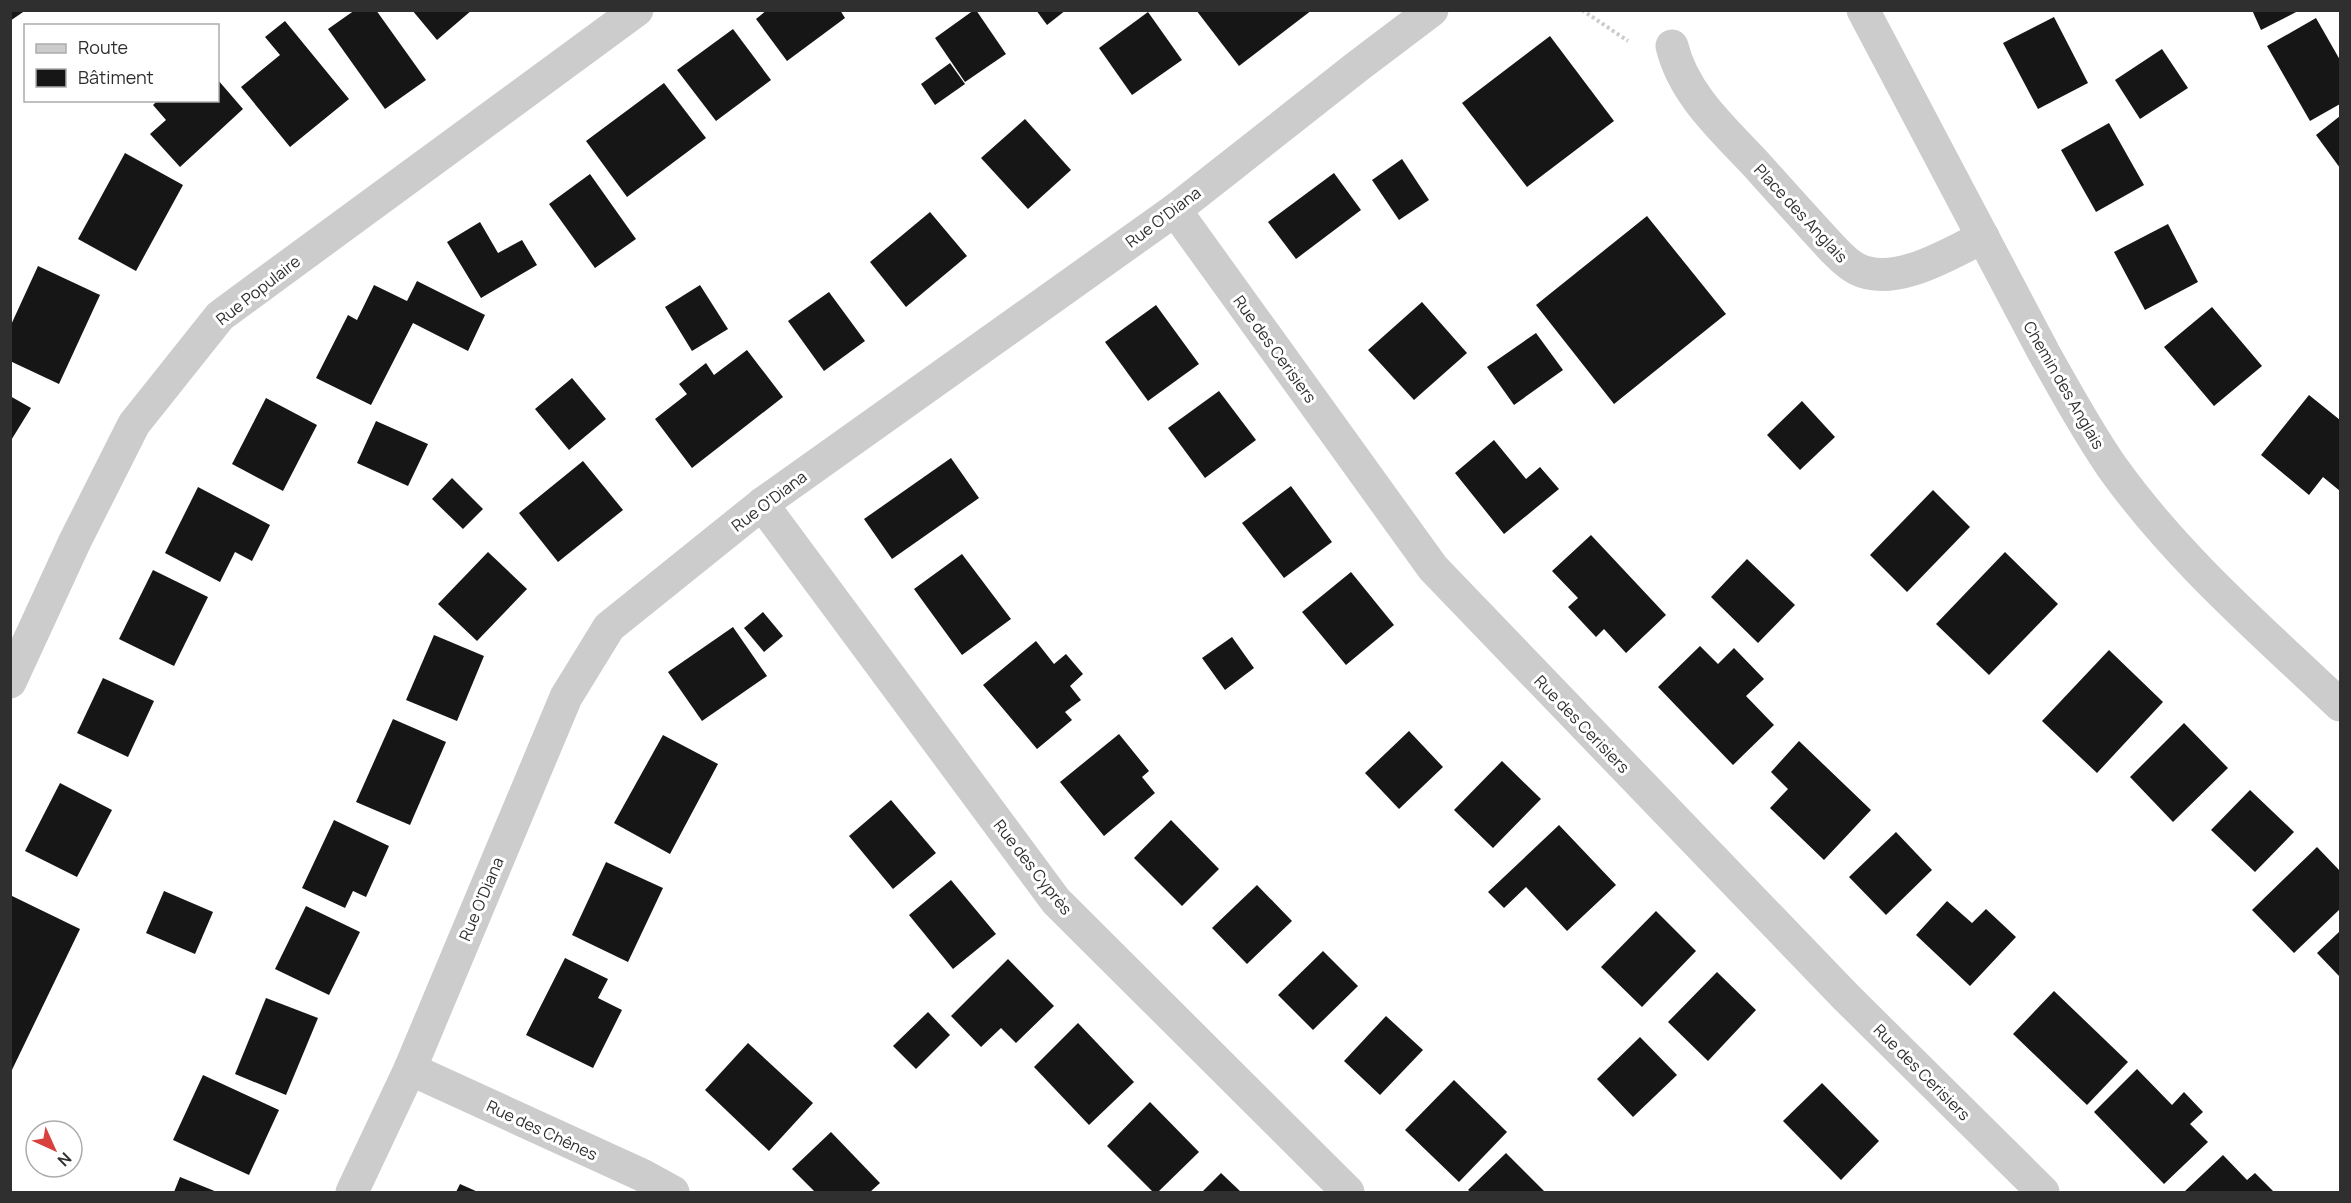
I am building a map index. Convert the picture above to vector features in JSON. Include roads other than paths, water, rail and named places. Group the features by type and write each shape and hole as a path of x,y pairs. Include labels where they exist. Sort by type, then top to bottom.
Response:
{"street":[{"name":"Rue Populaire","path":"10,682 75,542 134,424 220,316 636,10"},
{"name":"Rue O'Diana","path":"351,1192 410,1069 566,697 609,627 762,504 1174,210 1432,10"},
{"name":"Chemin des Anglais","path":"1863,10 2069,398 2113,468 2189,558 2340,705"},
{"name":"Place des Anglais","path":"1672,46 1676,62 1684,78 1706,110 1832,249 1858,270 1887,275 1902,272 1924,265 1983,237"},
{"name":"Rue des Cerisiers","path":"1174,210 1433,568 1846,997 2043,1192"},
{"name":"Rue des Cyprès","path":"762,504 1056,901 1348,1192"},
{"name":"Rue des Chênes","path":"410,1069 673,1192"}]}
